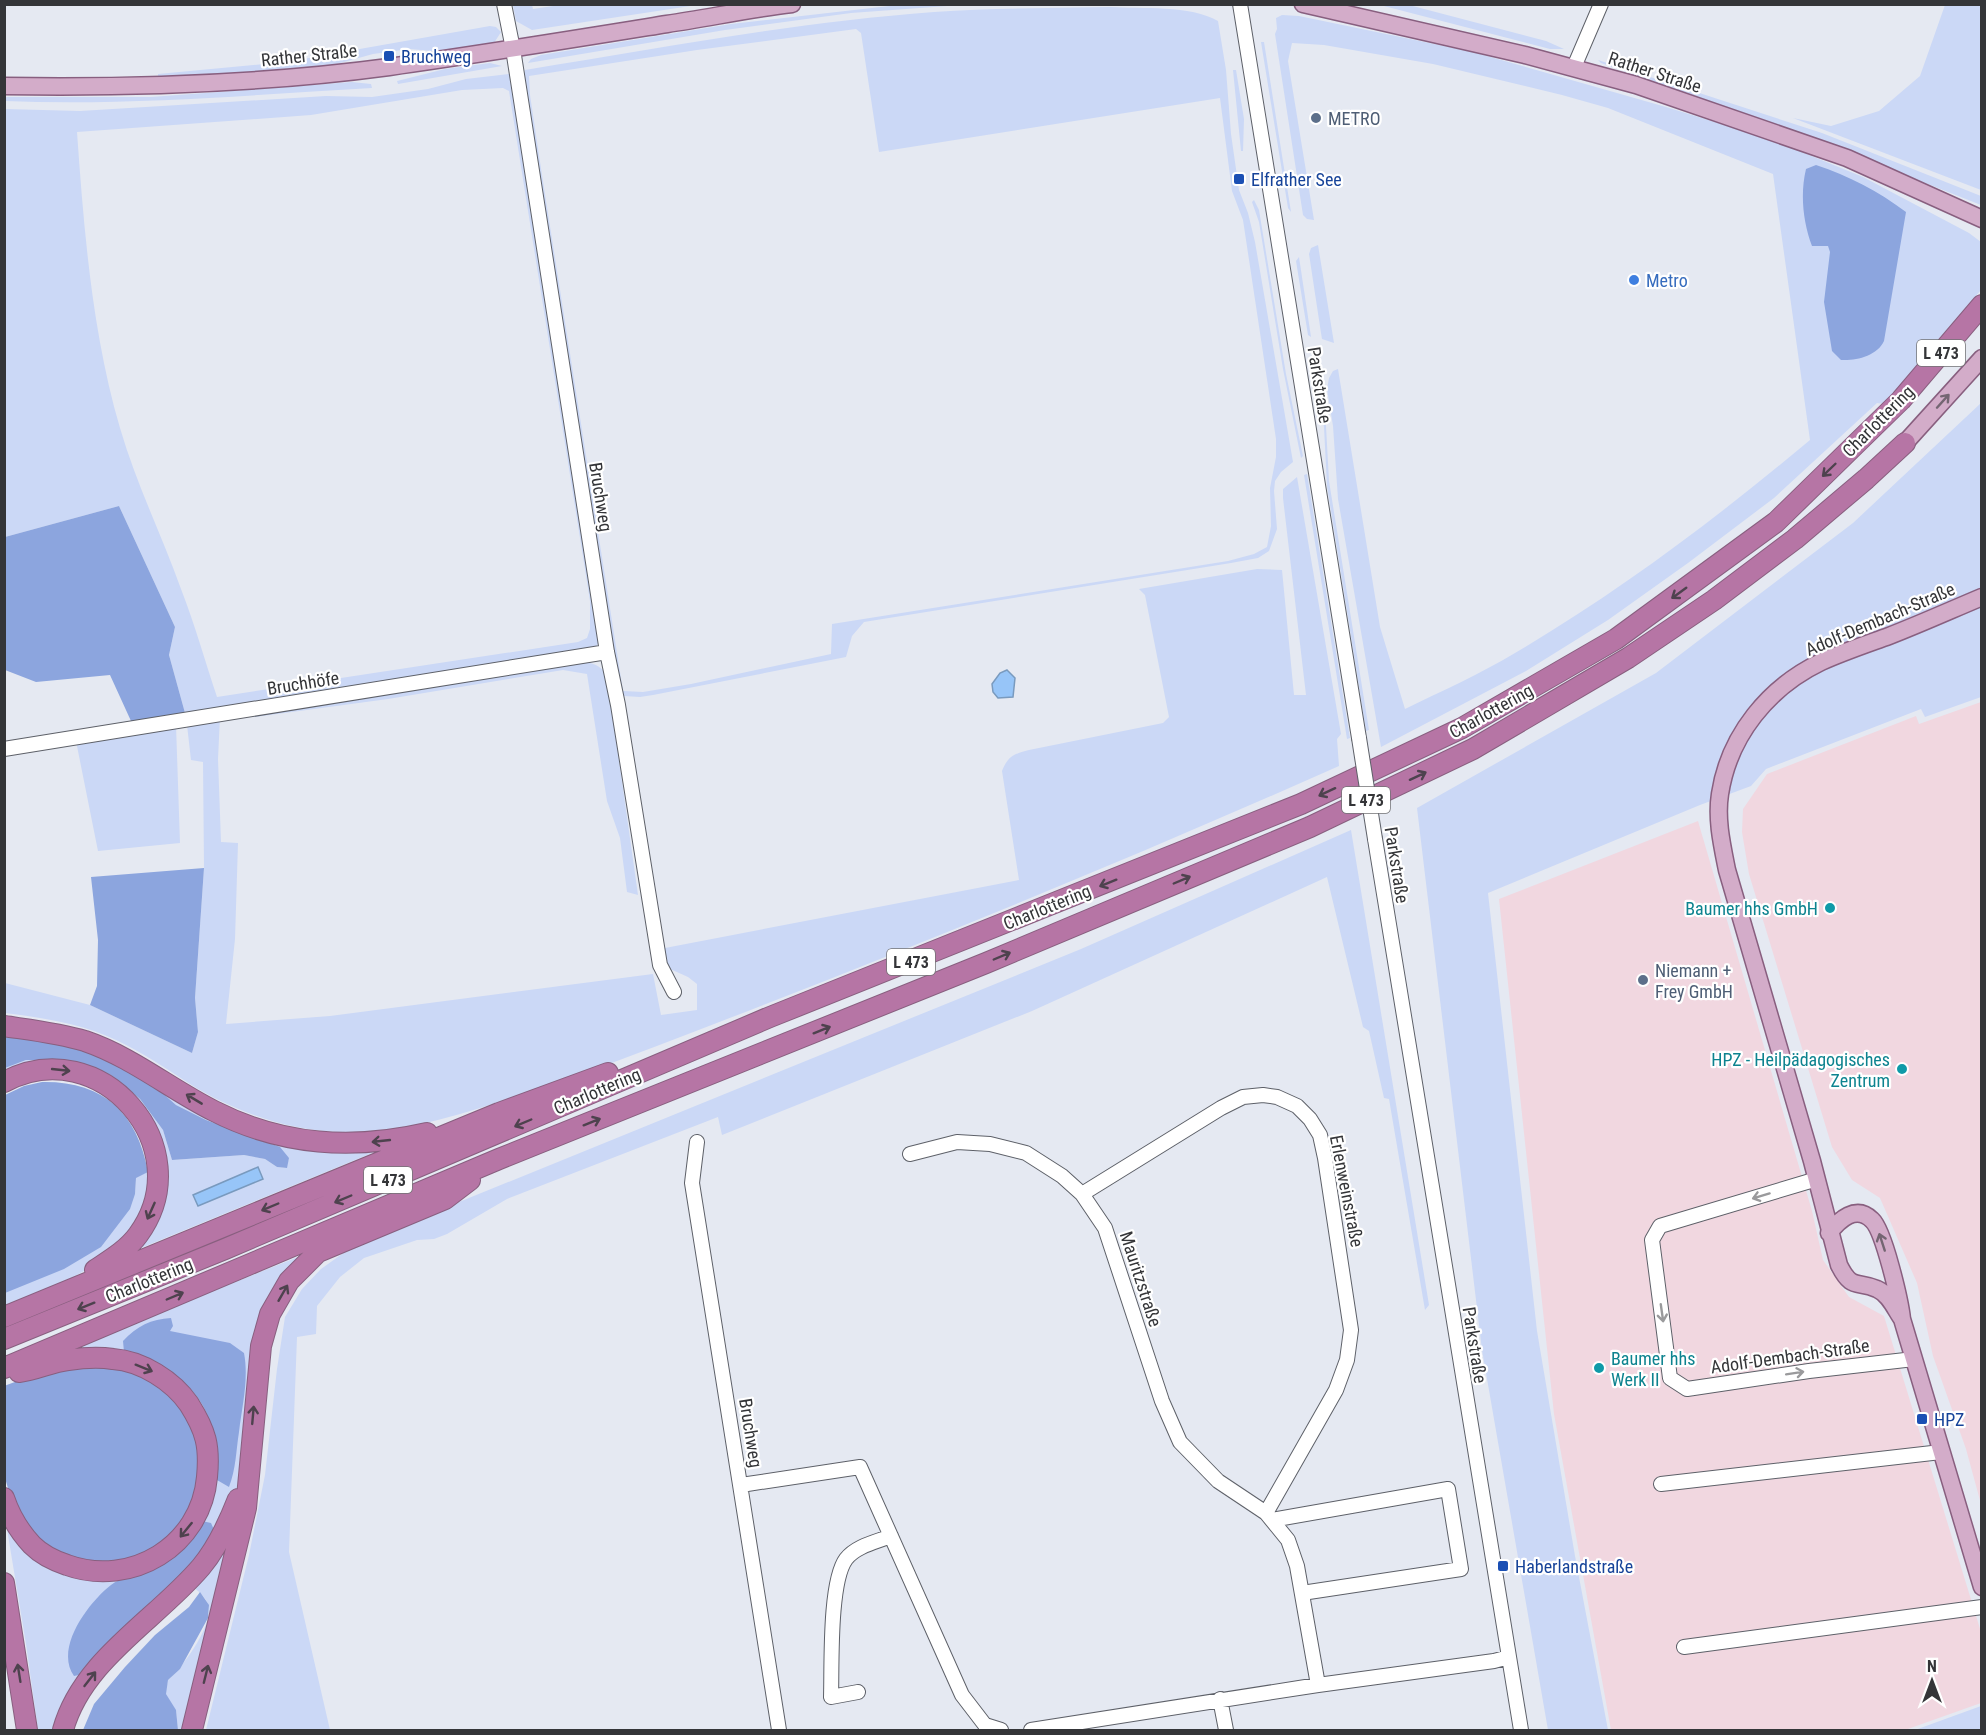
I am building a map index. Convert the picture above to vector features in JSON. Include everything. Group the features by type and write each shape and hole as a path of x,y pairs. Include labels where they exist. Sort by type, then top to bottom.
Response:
{"highway":[{"name":"Charlottering","path":"4,1339 225,1249 770,1017 1301,804 1462,728 1616,639 1776,522 1901,400 1982,305"},
{"name":"Charlottering","path":"4,1368 499,1159 954,976 1299,831 1473,749 1628,658 1714,600 1795,539 1905,443"},
{"path":"4,1317 499,1113 770,1017"},
{"path":"4,1026 85,1041 120,1055 214,1111 250,1126 296,1139 342,1144 384,1141 425,1134 499,1113"},
{"path":"4,1082 17,1075 51,1069 81,1072 110,1086 133,1106 148,1130 158,1164 158,1192 152,1210 138,1236 117,1256 59,1294"},
{"path":"192,1731 246,1508 261,1346 270,1314 289,1281 318,1252 445,1199 499,1159"},
{"path":"4,1373 67,1360 115,1359 149,1369 180,1391 202,1426 209,1456 206,1490 195,1519 165,1552 146,1563 131,1568 107,1572 82,1570 57,1562 33,1546 11,1518 4,1498"},
{"path":"63,1731 68,1711 88,1680 116,1649 201,1567 230,1521 249,1473"},
{"path":"4,1583 27,1731"}],"main road":[{"name":"Rather Straße","path":"4,86 120,87 243,81 376,68 513,49 792,4"},
{"name":"Rather Straße","path":"1303,4 1574,67 1636,85 1847,158 1978,215"},
{"name":"Charlottering","path":"1905,443 1982,358"},
{"name":"Adolf-Dembach-Straße","path":"1902,1319 1888,1298 1878,1290 1853,1284 1844,1275 1839,1265 1829,1233 1819,1185 1727,870 1719,829 1720,795 1726,765 1738,739 1753,716 1773,694 1821,662 1982,597"},
{"name":"Adolf-Dembach-Straße","path":"1819,1185 1834,1207 1846,1215 1855,1213 1873,1220 1879,1233 1900,1304 1902,1319 1982,1587"},
{"path":"1829,1233 1846,1215"},
{"path":"1853,1284 1878,1279 1886,1273 1889,1265"}],"street":[{"name":"Bruchweg","path":"504,4 513,49 607,652 618,705 660,965 674,992"},
{"name":"Parkstraße","path":"1240,4 1374,839 1521,1731"},
{"path":"1574,67 1600,4"},
{"name":"Bruchhöfe","path":"4,749 607,652"},
{"name":"Erlenweinstraße","path":"1082,1194 1221,1108 1243,1097 1263,1095 1277,1097 1297,1106 1310,1119 1320,1136 1351,1330 1347,1360 1336,1390 1269,1517"},
{"name":"Bruchweg","path":"697,1142 692,1183 779,1731"},
{"name":"Mauritzstraße","path":"910,1154 957,1142 990,1144 1026,1153 1062,1176 1082,1194 1105,1228 1162,1401 1180,1442 1218,1481 1269,1517 1288,1540 1297,1566 1318,1684"},
{"name":"Adolf-Dembach-Straße","path":"1819,1185 1660,1226 1652,1240 1670,1378 1688,1389 1809,1371 1914,1359"},
{"path":"1661,1484 1941,1452"},
{"path":"741,1485 860,1467 962,1695 983,1728 1001,1731"},
{"path":"1269,1517 1448,1490 1461,1569 1302,1593"},
{"path":"858,1692 831,1697 834,1604 839,1574 845,1560 855,1551 891,1536"},
{"path":"1684,1647 1982,1606"},
{"path":"1031,1731 1318,1684 1494,1661 1509,1657"},
{"path":"1220,1700 1226,1731"}],"shaded area":[{"path":"513,5 532,5 533,9 560,5 697,5 532,30 516,21"},
{"path":"898,5 961,5 851,13 725,30 528,63 531,59 541,55 731,24"},
{"path":"1380,5 1409,5 1546,41 1564,49 1550,49"},
{"path":"1945,5 1981,5 1981,190 1793,118 1831,126 1879,111 1920,76"},
{"path":"1110,7 1180,10 1194,12 1218,21 1226,70 1231,134 1239,190 1248,213 1255,242 1293,462 1281,472 1275,481 1277,529 1269,551 1258,558 1231,563 864,622 852,636 846,657 653,695 624,696 619,690 524,77 525,70 729,36 883,16 978,10","holes":["856,29 861,33 879,152 1220,98 1232,191 1243,220 1276,439 1276,457 1270,488 1271,526 1267,547 1254,554 1228,561 832,624 831,654 691,684 643,692 623,691 542,175 529,76 697,50"]},
{"path":"1282,15 1299,16 1473,52 1770,139 1863,177 1969,233 1981,242 1981,290 1884,404 1877,403 1774,498 1608,620 1526,671 1381,747 1338,499 1333,426 1327,389 1333,371 1338,369 1380,627 1405,709 1502,661 1592,605 1703,525 1810,440 1773,174 1608,108 1562,95 1433,64 1324,45 1292,43 1288,61 1314,220 1307,219 1303,215 1275,34 1276,18"},
{"path":"490,26 496,27 501,32 490,45 443,52 410,49 373,54 326,67 158,78 158,74 286,62"},
{"path":"1261,42 1264,42 1291,212 1288,208"},
{"path":"1598,60 1822,133 1981,196 1981,205 1814,140 1601,63"},
{"path":"490,63 502,66 398,84 397,81 445,69"},
{"path":"1233,70 1236,70 1244,119 1243,151 1241,151"},
{"path":"509,74 512,80 600,641 592,652 185,713 169,655 175,627 119,506 5,537 5,109 80,111 326,96 372,97 428,89 466,79","holes":["503,88 509,91 590,601 590,629 587,638 578,642 217,697 174,569 126,449 110,392 91,281 77,132 311,115 462,90"]},
{"path":"352,82 371,84 372,88 143,101 5,101 5,97 151,97"},
{"path":"1816,165 1863,185 1906,212 1884,341 1871,354 1853,360 1841,360 1832,351 1824,302 1830,252 1828,246 1812,246 1806,227 1803,188 1806,169"},
{"path":"1254,200 1259,210 1286,374 1303,456 1301,458 1283,369 1259,222 1252,202"},
{"path":"1318,245 1334,343 1322,339 1321,333 1309,254 1311,248"},
{"path":"1299,257 1311,337 1308,335 1296,261"},
{"path":"1320,384 1326,426 1329,481 1369,730 1366,731 1327,486 1324,427 1317,385"},
{"path":"1981,403 1981,697 1925,717 1921,709 1766,769 1751,786 1488,893 1537,1331 1575,1556 1608,1730 1548,1730 1482,1350 1417,808 1656,673 1853,523"},
{"path":"1307,474 1350,738 1347,739 1304,475"},
{"path":"1297,477 1341,734 1337,739 1339,766 1019,903 615,1062 438,1120 363,1132 338,1132 299,1127 242,1111 207,1094 135,1050 102,1034 61,1022 5,1013 5,983 90,1005 192,1053 198,1032 195,998 204,868 203,762 191,760 187,725 220,717 218,759 221,842 238,843 235,939 226,1024 330,1016 653,974 661,1015 697,1010 697,984 668,968 663,956 665,948 1019,880 1002,771 1009,759 1015,754 1029,750 1163,723 1169,717 1145,595 1139,589 1257,569 1282,570 1294,695 1306,695 1283,498 1283,489"},
{"path":"119,506 175,627 169,655 185,713 156,721 131,721 110,675 36,682 5,670 5,537"},
{"path":"581,661 596,665 607,675 638,895 627,892 620,838 607,801 587,674 563,670 388,699 255,717 235,714"},
{"path":"1007,670 1015,678 1013,697 998,698 993,692 992,684 1000,673"},
{"path":"1982,702 1981,1504 1966,1449 1933,1356 1917,1283 1880,1198 1852,1180 1832,1147 1749,874 1742,832 1743,809 1767,774 1916,716 1919,724"},
{"path":"176,725 180,843 98,851 76,741"},
{"path":"1698,821 1812,1211 1823,1260 1849,1297 1884,1316 1981,1632 1981,1703 1905,1730 1611,1730 1554,1414 1499,899"},
{"path":"1351,830 1429,1305 1425,1310 1389,1099 1384,1098 1369,1031 1363,1027 1327,877 1032,1011 722,1135 718,1117 507,1199 447,1234 434,1239 417,1240 364,1258 340,1277 317,1306 316,1334 297,1337 289,1552 330,1730 206,1730 249,1555 265,1475 285,1317 302,1289 321,1269 356,1244 1081,949"},
{"path":"204,868 195,998 198,1032 192,1053 90,1005 97,986 98,940 91,877"},
{"path":"5,1037 31,1039 105,1054 149,1081 176,1105 206,1120 280,1147 289,1158 287,1168 277,1167 265,1159 244,1155 172,1160 163,1130 140,1099 111,1075 62,1060 26,1060 5,1068"},
{"path":"26,1060 62,1060 111,1075 140,1099 163,1130 172,1160 244,1155 265,1159 277,1167 286,1168 289,1158 251,1136 206,1120 176,1105 149,1081 196,1106 377,1148 377,1151 141,1248 138,1246 163,1177 107,1080 5,1077 4,1068"},
{"path":"42,1082 83,1087 114,1104 126,1117 135,1132 148,1172 136,1178 135,1194 130,1209 101,1247 64,1269 5,1293 5,1095 24,1086"},
{"path":"258,1167 263,1179 198,1206 193,1195"},
{"path":"148,1172 144,1200 134,1224 119,1244 100,1261 78,1275 5,1308 5,1293 135,1194 136,1177"},
{"path":"318,1249 250,1360 238,1478 245,1492 186,1730 178,1730 176,1711 165,1694 168,1680 188,1657 201,1636 206,1625 209,1607 203,1595 184,1580 57,1730 38,1730 6,1523 59,1352"},
{"path":"171,1318 173,1326 170,1331 230,1343 244,1353 246,1373 244,1392 234,1467 229,1487 217,1480 213,1432 207,1413 198,1397 169,1372 124,1352 123,1341 134,1331 145,1324"},
{"path":"92,1364 134,1371 169,1390 192,1420 203,1462 191,1514 156,1550 113,1564 75,1561 56,1552 35,1536 14,1509 5,1478 4,1386 42,1372"},
{"path":"202,1521 211,1523 215,1532 208,1544 176,1581 84,1674 74,1676 69,1665 68,1652 71,1639 93,1602 115,1582 145,1569"},
{"path":"200,1592 209,1605 208,1618 180,1669 168,1680 166,1694 176,1710 178,1730 83,1730 94,1704 125,1667 155,1635 189,1607"},
{"path":"1981,1706 1981,1730 1915,1730"}],"place":[{"name":"Bruchweg","path":"389,56"},
{"name":"METRO","path":"1316,118"},
{"name":"Elfrather See","path":"1239,179"},
{"name":"Metro","path":"1634,280"},
{"name":"Baumer hhs GmbH","path":"1830,908"},
{"name":"Niemann + Frey GmbH","path":"1643,980"},
{"name":"HPZ - Heilpädagogisches Zentrum","path":"1902,1069"},
{"name":"Baumer hhs Werk II","path":"1599,1368"},
{"name":"HPZ","path":"1922,1419"},
{"name":"Haberlandstraße","path":"1503,1566"}]}
